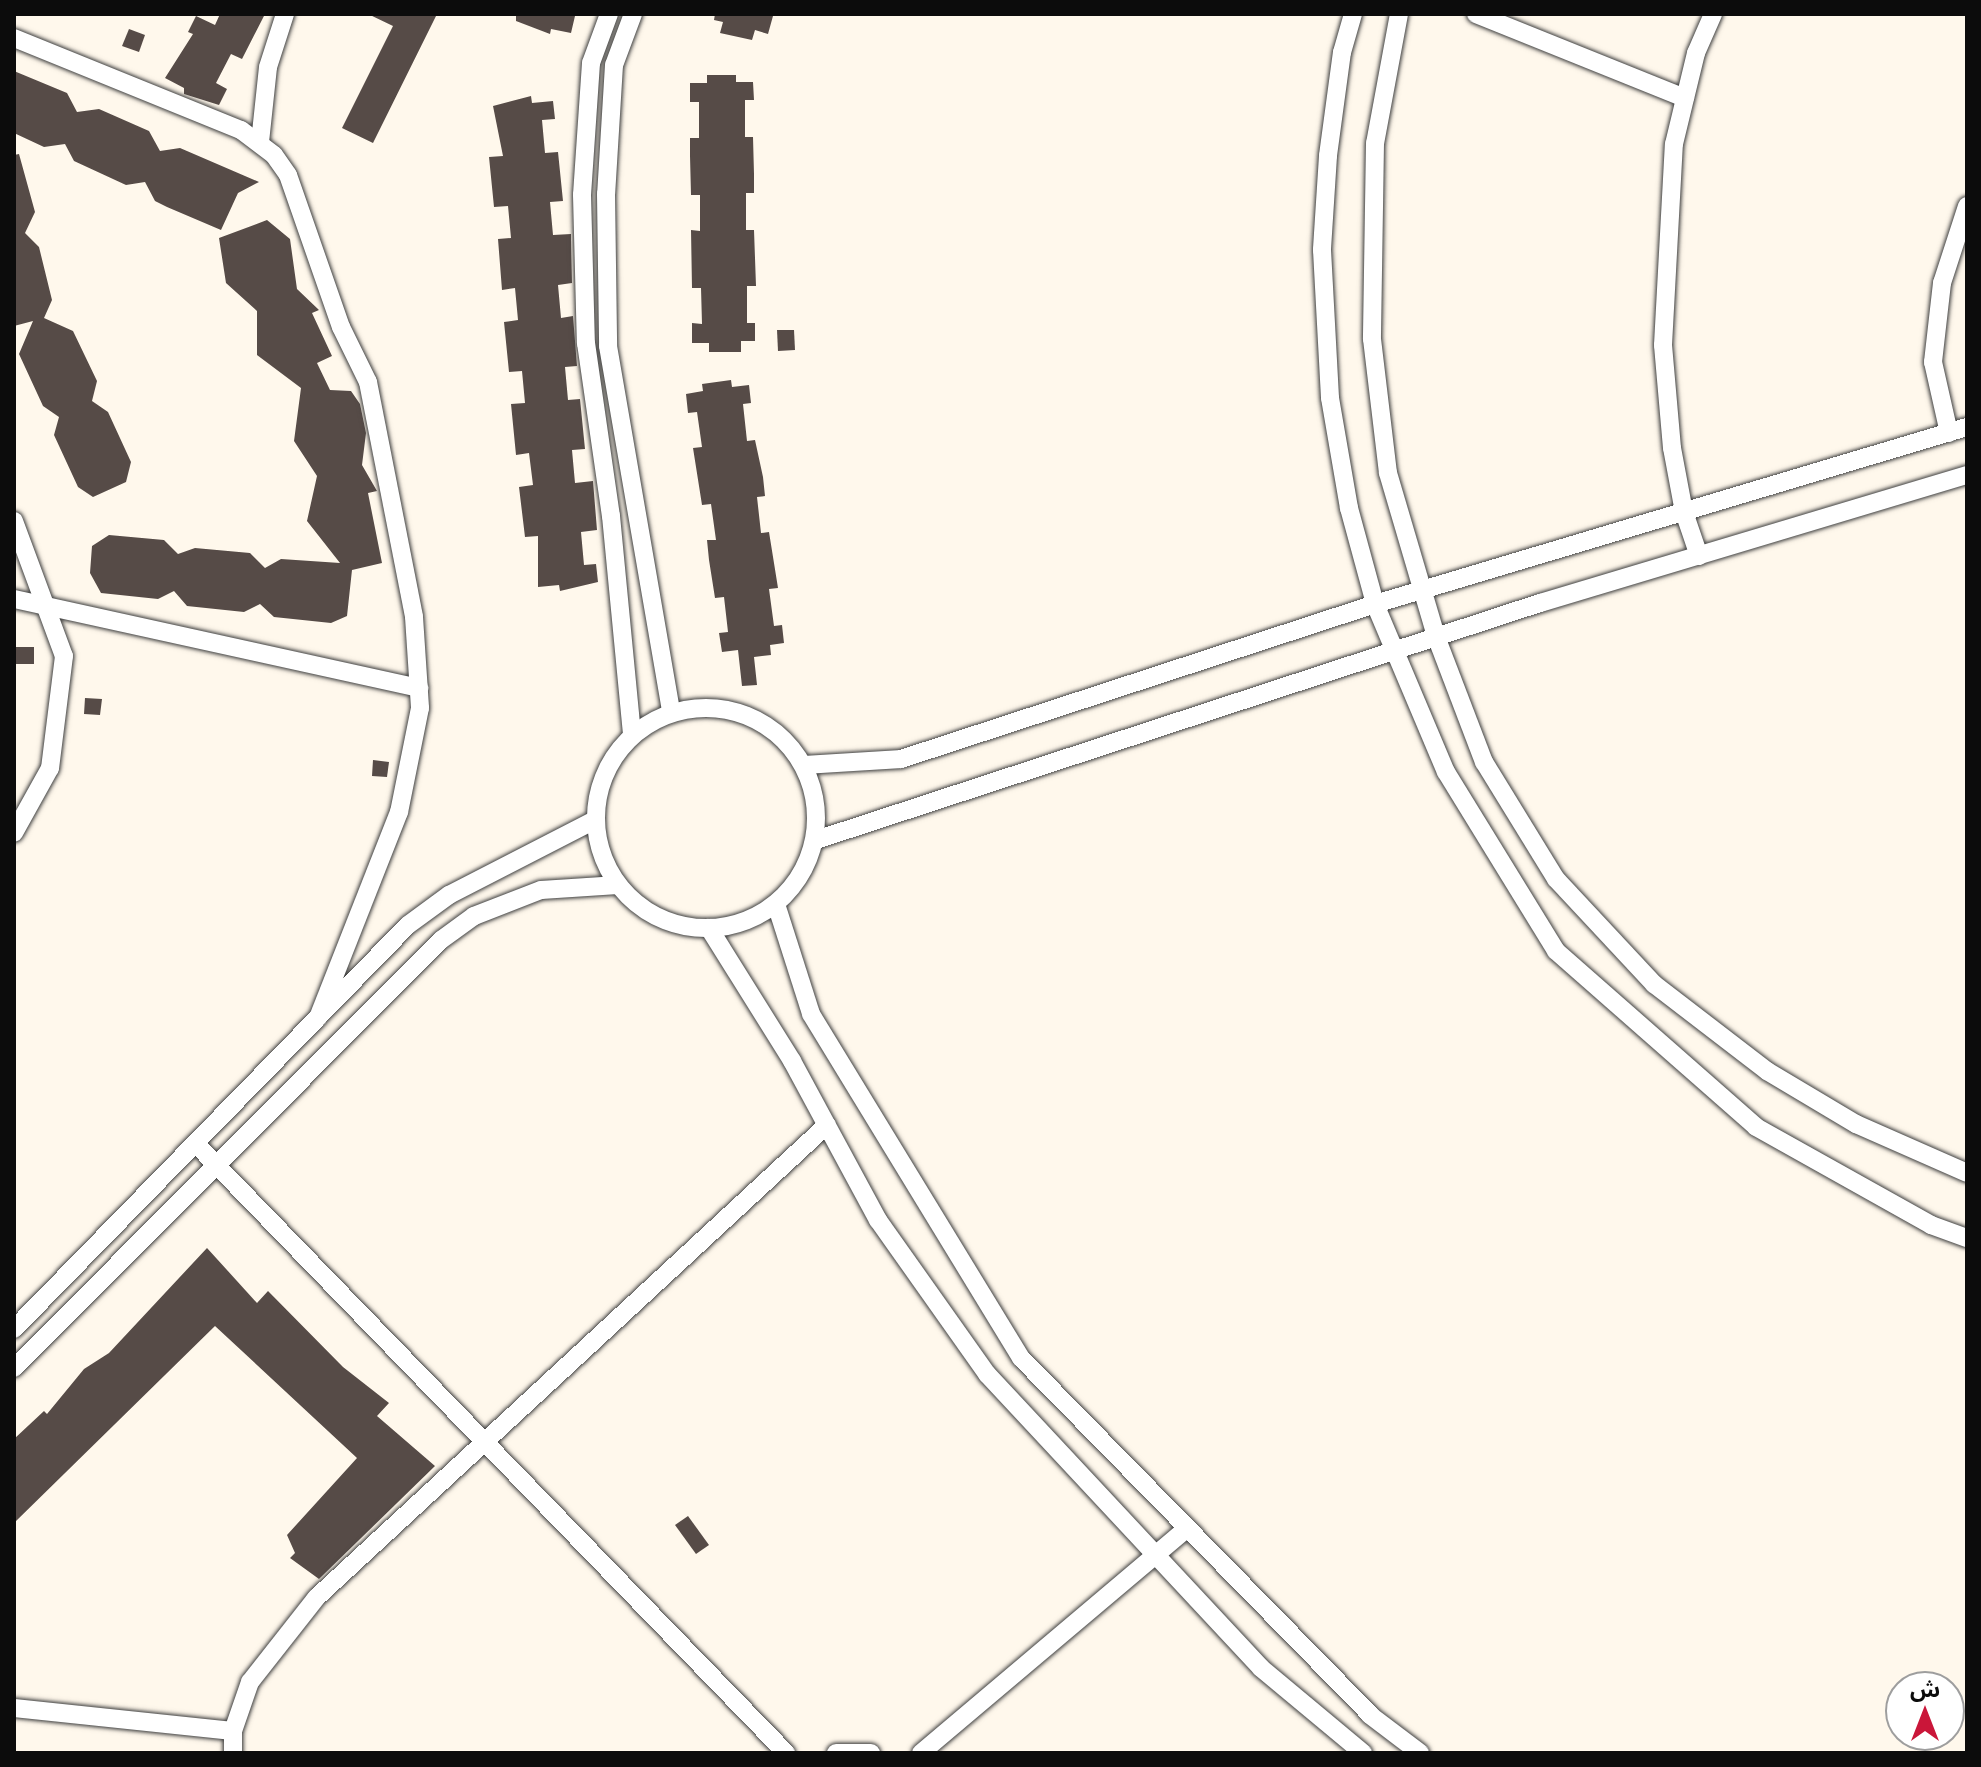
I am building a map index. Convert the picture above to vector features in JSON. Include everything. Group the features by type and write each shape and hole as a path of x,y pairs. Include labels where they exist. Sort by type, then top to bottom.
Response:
{"street":[{"path":"260,142 268,67 285,14"},
{"path":"609,14 591,63 582,195 586,343 611,516 632,734"},
{"path":"633,14 614,65 606,194 608,346 671,712"},
{"path":"1353,14 1342,52 1330,141 1322,250 1330,398 1349,508 1375,604 1446,772 1556,951 1756,1127 1931,1225 1967,1238"},
{"path":"1399,14 1375,143 1372,339 1388,473 1437,639 1484,762 1556,879 1654,984 1767,1071 1856,1124 1967,1173"},
{"path":"1476,14 1685,98"},
{"path":"1699,556 1684,512 1663,345 1674,144 1696,53 1713,14"},
{"path":"14,38 260,142 288,175 341,327 368,382 414,617 420,708 399,812 318,1018"},
{"path":"1949,433 1933,362 1942,283 1967,206"},
{"path":"805,765 901,759 1375,604 1967,427"},
{"path":"816,840 1437,639 1967,475"},
{"path":"14,521 64,656 50,768 14,833"},
{"path":"14,599 419,688"},
{"path":"710,706 748,714 781,735 805,765 817,802 816,840 801,875 776,904 744,922 709,928 674,924 643,909 618,885 601,854 595,820 599,788 612,759 632,734 671,712 710,706"},
{"path":"14,1329 197,1145 375,955 449,895 595,820"},
{"path":"14,1368 441,940 474,916 541,890 618,885"},
{"path":"776,904 811,1014 1021,1358 1370,1715 1420,1753"},
{"path":"709,928 827,1125 878,1220 987,1374 1261,1668 1363,1753"},
{"path":"233,1753 233,1731 250,1682 313,1602 490,1442 827,1125"},
{"path":"197,1145 490,1442 786,1753"},
{"path":"921,1753 1157,1558 1186,1529"},
{"path":"14,1708 233,1731"},
{"path":"836,1753 871,1753"}],"building":[{"path":"220,14 265,14 242,59 231,54 216,83 227,89 219,105 184,94 184,88 165,78 193,34 188,32 196,16 215,25"},
{"path":"368,14 437,14 373,143 342,128 393,26"},
{"path":"516,14 575,16 571,33 551,29 550,34 516,21"},
{"path":"715,14 773,16 768,34 755,30 752,40 720,33 723,22 714,20"},
{"path":"129,29 145,35 139,52 122,46"},
{"path":"14,71 67,93 77,112 99,109 149,131 160,151 180,148 259,182 238,193 221,230 167,207 155,201 145,182 126,185 74,161 65,144 44,147 14,133"},
{"path":"707,75 736,75 736,82 753,82 754,100 745,100 745,137 753,137 754,193 746,193 746,230 754,230 756,286 747,286 747,323 755,323 755,341 741,341 741,352 709,352 709,343 692,343 692,323 702,324 701,288 692,288 691,230 700,231 700,195 691,195 690,138 699,138 699,102 690,102 690,83 707,83"},
{"path":"531,96 532,103 553,101 555,119 542,120 545,153 558,152 563,201 550,202 553,235 571,234 572,283 558,285 561,318 573,316 577,366 565,367 568,400 580,399 585,449 572,450 575,483 593,481 597,530 581,532 584,565 596,564 598,582 560,591 559,585 538,587 538,536 525,537 519,487 533,485 529,453 516,455 511,404 525,403 522,371 509,372 504,322 518,320 515,288 502,290 498,239 511,238 508,206 494,207 489,157 503,156 493,106"},
{"path":"19,154 35,212 25,233 39,247 52,300 44,318 73,331 97,381 92,401 108,412 131,462 126,482 93,497 78,487 54,435 59,417 43,406 19,354 33,321 14,326 14,155"},
{"path":"267,220 290,239 297,289 319,310 312,313 332,356 317,363 330,390 351,391 360,404 366,433 362,465 377,491 368,493 382,563 352,570 347,616 331,623 274,617 260,604 244,612 187,606 174,591 158,599 101,593 90,573 92,546 109,535 164,540 178,554 195,548 250,553 265,568 281,559 340,563 307,521 317,476 294,441 301,388 257,355 257,311 226,283 219,238"},
{"path":"777,330 794,330 795,350 778,351"},
{"path":"731,380 732,387 749,385 751,403 743,404 747,441 755,440 763,477 765,496 757,497 761,533 769,532 778,588 769,589 774,626 782,625 784,643 770,645 771,655 754,657 757,685 742,686 738,650 722,652 719,633 728,632 724,597 715,598 707,540 716,540 711,504 702,505 693,448 702,447 697,412 688,413 686,394 703,391 702,384"},
{"path":"16,647 34,647 34,664 16,664"},
{"path":"85,698 102,699 100,715 84,714"},
{"path":"373,760 389,762 387,777 372,776"},
{"path":"207,1248 257,1303 268,1291 343,1367 389,1403 377,1416 435,1466 319,1579 290,1558 295,1553 287,1535 357,1458 215,1326 14,1523 14,1439 44,1411 47,1414 84,1369 109,1353"},
{"path":"688,1516 709,1545 696,1554 675,1525"}]}
